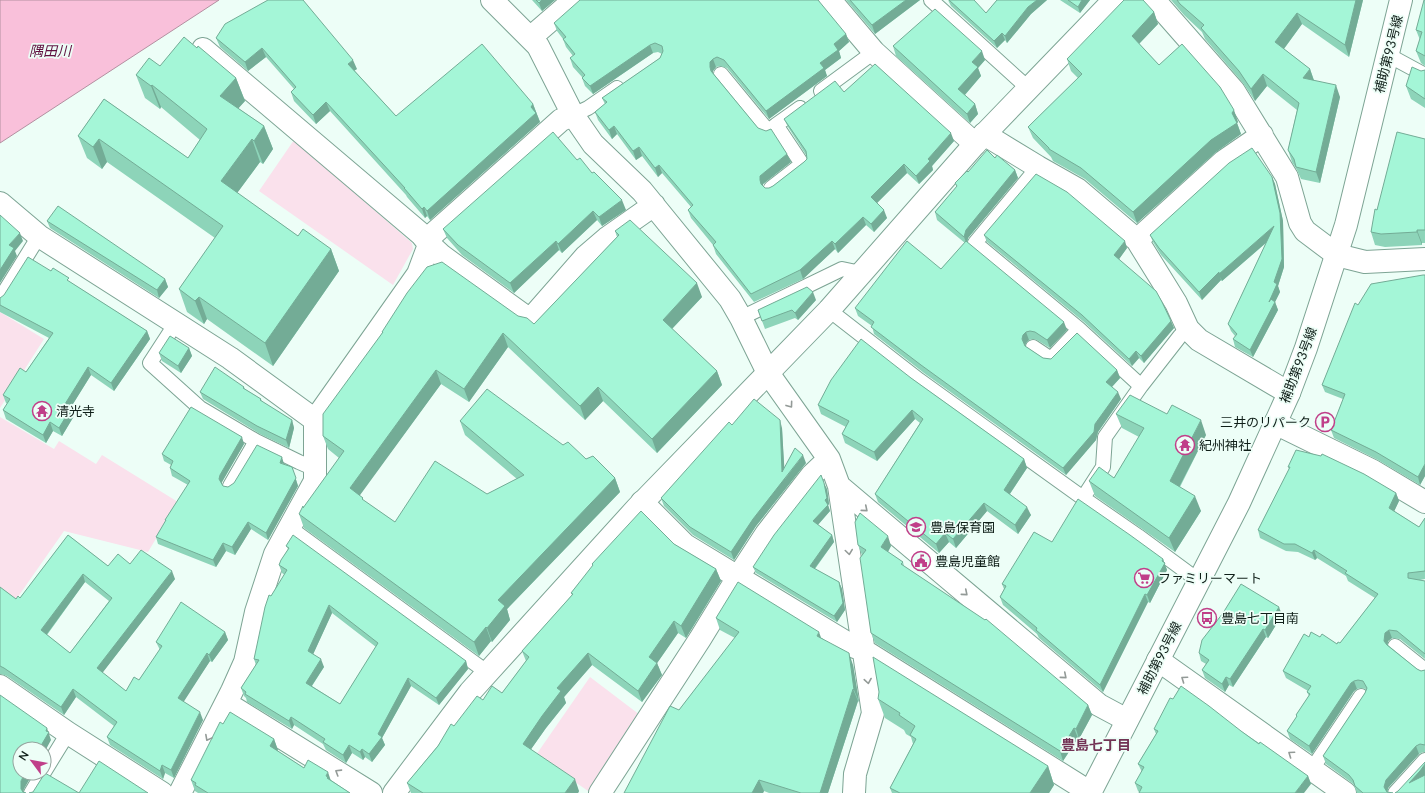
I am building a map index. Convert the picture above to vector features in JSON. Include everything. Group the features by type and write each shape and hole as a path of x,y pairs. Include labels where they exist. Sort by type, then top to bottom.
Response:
{"street":[{"path":"492,0 538,46 574,114 593,144 642,191 730,299 768,373 829,459 839,486 873,713 855,774 854,793"},
{"path":"530,38 574,0"},
{"path":"830,0 874,52 979,139 1038,167 1077,189 1137,240 1176,303 1188,329 1198,340 1289,392"},
{"path":"394,793 470,692 642,502 829,310 979,139 1114,0"},
{"path":"1154,0 1234,91 1287,177 1300,223 1305,231 1337,255 1365,262 1425,259"},
{"name":"補助第93号線","path":"1090,793 1239,503 1289,392 1306,348 1348,218 1401,0"},
{"path":"203,49 421,234 442,256 530,320 586,256 607,238 654,205"},
{"path":"180,793 226,703 245,662 256,612 275,554 315,481 315,420 418,274 433,234 561,120 574,114"},
{"path":"1137,240 1224,161 1262,135"},
{"path":"0,203 39,236 230,358 315,420"},
{"path":"1275,423 1373,471 1425,502"},
{"path":"600,793 766,534 812,474 829,459"},
{"path":"839,486 1098,705 1127,720"},
{"path":"642,502 685,545 852,646 863,650 1090,793"},
{"path":"1158,660 1345,793"},
{"path":"0,686 68,733 162,793"},
{"path":"226,703 371,793"}],"lane":[{"path":"931,0 1029,89"},
{"path":"721,74 768,131 874,52"},
{"path":"1388,55 1425,75"},
{"path":"574,114 588,108 626,82"},
{"path":"771,188 802,164 776,125"},
{"path":"1038,167 975,243 1078,329 1141,386"},
{"path":"0,299 39,236"},
{"path":"741,318 842,270 861,274"},
{"path":"829,310 920,380 1199,581"},
{"path":"176,323 150,363 200,408 256,441 315,469"},
{"path":"1033,347 1051,360 1078,329"},
{"path":"1083,498 1103,468 1105,437 1141,386 1180,336 1188,329"},
{"path":"230,486 256,441"},
{"path":"290,528 488,673"},
{"path":"1395,646 1425,670"},
{"path":"1312,769 1361,696"},
{"path":"52,759 68,733"},
{"path":"1395,793 1425,760"},
{"path":"31,793 38,781"}],"shaded area":[{"path":"294,140 412,243 413,249 393,285 259,191"},
{"path":"0,312 44,339 0,408"},
{"path":"0,417 54,449 59,441 96,464 102,455 178,502 148,552 64,531 15,601 0,590"},
{"path":"590,677 640,715 591,793 536,755"}],"water":[{"name":"隅田川","path":"0,0 219,0 0,143"}],"building":[{"path":"268,0 303,0 353,60 348,64 396,116 482,44 533,104 531,107 536,113 427,211 424,207 422,209 405,188 326,102 313,115 291,92 296,87 262,48 245,62 216,38 225,24"},
{"path":"580,0 818,0 846,34 834,44 838,50 820,63 824,68 766,111 724,60 717,57 710,62 711,71 758,128 766,131 771,129 787,154 760,176 761,184 765,188 773,186 807,159 806,151 784,119 835,81 844,92 875,64 951,133 928,159 930,161 916,176 904,164 871,197 884,210 871,224 863,217 835,244 832,241 800,270 751,294 713,245 716,242 688,210 693,205 659,165 655,168 639,147 633,151 614,126 609,130 595,112 607,102 602,98 660,58 663,51 662,46 655,43 650,45 590,86 582,78 585,75 570,58 575,54 563,39 566,37 554,23"},
{"path":"850,0 906,0 872,25"},
{"path":"949,0 974,0 986,13 997,0 1037,0 1028,7 1005,36 1002,33 994,41"},
{"path":"1068,0 1082,0 1078,7"},
{"path":"1124,0 1143,0 1154,12 1132,36 1159,65 1182,44 1220,87 1234,110 1232,113 1237,123 1211,140 1133,212 1081,168 1049,149 1028,127 1082,74 1067,59"},
{"path":"1177,0 1356,0 1345,45 1297,13 1275,42 1310,69 1303,78 1336,85 1316,172 1296,167 1294,159 1288,150 1299,103 1263,74 1251,89 1239,71 1201,28 1204,25"},
{"path":"1424,0 1425,56 1416,51 1422,32 1416,30"},
{"path":"935,9 982,51 972,62 978,67 958,89 975,104 967,114 893,46"},
{"path":"184,37 197,48 198,46 236,78 220,96 264,126 254,141 252,139 221,181 298,236 303,229 331,249 265,343 199,297 195,301 179,289 223,226 99,139 93,147 78,136 104,99 188,158 207,129 152,85 151,86 136,75 149,58 160,66"},
{"path":"1412,67 1421,71 1425,70 1425,99 1406,86"},
{"path":"553,132 577,160 580,158 592,173 594,172 622,200 599,217 593,211 558,244 556,241 510,283 458,245 443,229"},
{"path":"1397,132 1425,139 1425,230 1417,230 1417,232 1381,234 1371,232 1375,209 1377,210"},
{"path":"1252,148 1272,177 1280,213 1282,259 1274,282 1277,284 1269,302 1271,299 1275,302 1250,350 1233,339 1237,334 1228,324 1274,226 1219,274 1219,272 1199,292 1159,248 1150,235 1229,163"},
{"path":"987,150 995,158 997,155 1015,170 966,230 964,237 935,212 957,186 955,183 967,171 968,172"},
{"path":"1036,174 1067,192 1125,241 1114,255 1156,291 1171,321 1141,356 1136,351 1129,359 1082,315 984,235"},
{"path":"58,206 165,279 157,290 47,221"},
{"path":"0,215 20,233 9,245 14,248 0,270"},
{"path":"630,220 697,283 663,320 717,371 652,439 598,387 580,406 503,333 464,389 436,370 350,488 363,498 362,499 395,522 435,461 487,494 524,475 460,421 487,389 563,445 568,442 586,459 593,456 615,478 498,600 505,606 474,642 299,514 303,506 303,508 344,451 323,436 323,414 383,332 407,293 427,267 442,262 518,316 527,318 534,324 619,235 615,231"},
{"path":"907,241 941,269 966,241 1064,322 1047,340 1035,332 1026,332 1022,339 1025,346 1043,358 1051,359 1077,333 1117,370 1106,382 1118,392 1095,424 1094,432 1063,468 871,327 874,322 855,308"},
{"path":"28,257 51,271 53,268 69,278 67,280 147,331 111,383 88,367 65,404 71,408 59,428 50,422 43,435 3,410 10,399 3,395 20,368 26,372 53,333 0,305 0,298 4,295"},
{"path":"1425,275 1425,464 1418,477 1376,452 1331,430 1345,394 1322,385 1355,303 1358,305 1371,284"},
{"path":"807,287 813,292 795,313 792,310 762,321 758,310"},
{"path":"170,336 189,348 178,366 159,353"},
{"path":"861,339 911,378 1024,459 1004,490 1027,507 1015,525 984,503 953,539 945,533 936,544 875,494 923,419 912,410 874,452 842,434 849,421 818,405 831,380"},
{"path":"215,367 244,387 243,388 261,399 260,400 292,420 286,440 257,426 200,392"},
{"path":"1130,395 1167,414 1172,405 1201,420 1170,481 1195,496 1169,538 1089,481 1099,467 1114,478 1144,428 1116,414"},
{"path":"754,399 780,420 782,472 795,448 803,455 753,519 731,552 690,527 661,498 729,422 732,425"},
{"path":"191,407 242,437 220,475 219,479 223,486 228,487 234,483 257,445 282,457 280,463 292,467 296,478 266,533 248,522 232,547 223,543 213,560 156,537 190,481 170,468 173,461 162,454"},
{"path":"1296,450 1321,456 1322,454 1364,474 1396,493 1389,508 1419,527 1425,518 1425,571 1408,573 1408,578 1425,581 1425,654 1397,631 1389,630 1385,633 1384,641 1417,669 1421,671 1425,670 1425,745 1420,744 1416,746 1386,780 1384,787 1387,792 1393,793 1363,793 1355,786 1349,775 1323,756 1365,693 1367,688 1363,681 1358,680 1351,683 1309,746 1287,731 1310,694 1307,692 1311,686 1283,671 1304,634 1309,637 1311,632 1320,637 1322,634 1337,644 1338,642 1340,643 1378,594 1345,573 1347,571 1314,550 1312,553 1295,544 1284,544 1258,530 1290,467 1288,467"},
{"path":"821,475 827,498 825,500 828,505 813,521 832,535 810,566 839,582 843,603 834,616 753,567 774,535"},
{"path":"1078,499 1163,559 1162,561 1165,563 1147,595 1145,594 1100,685 1000,597 1006,586 1002,584 1034,532 1052,542"},
{"path":"641,511 674,544 716,569 681,626 674,621 649,657 657,663 638,691 588,653 557,688 561,691 523,744 575,779 565,793 423,793 407,783 438,746 451,724 454,726 477,696 483,700 492,686 502,693 529,657 522,651 573,594 571,593 593,565 592,564"},
{"path":"860,513 888,536 881,547 903,562 901,564 985,620 986,619 1088,705 1076,729 1074,728 1060,751 871,633 860,558 866,550 858,545 855,522"},
{"path":"68,535 108,566 118,554 130,564 141,550 172,571 97,668 126,691 134,677 139,680 162,646 156,642 181,602 225,632 209,655 207,653 178,698 200,712 171,770 162,765 160,771 107,737 117,722 73,689 61,707 0,666 0,587 16,599 18,596 20,598","holes":["83,574 112,598 70,653 41,630"]},
{"path":"293,535 466,661 436,698 408,678 378,734 382,737 369,754 362,749 360,752 349,745 343,755 323,742 325,739 291,717 289,721 245,694 246,692 241,688 259,660 254,659 265,607 269,595 271,596 287,570 279,565 289,548 286,546","holes":["329,605 378,643 340,704 306,683 321,659 308,651"]},
{"path":"738,582 819,632 817,636 849,653 854,690 853,689 820,793 801,793 759,780 752,793 624,793 670,706 679,710 739,632 716,618"},
{"path":"1241,584 1279,607 1265,630 1263,629 1230,679 1226,677 1222,684 1202,670 1209,660 1199,653 1202,640 1223,613"},
{"path":"873,657 1048,766 1030,793 900,793 890,788 916,739 910,735 915,726 899,715 900,713 878,699 879,692"},
{"path":"1181,686 1259,744 1260,742 1308,776 1295,793 1139,793 1142,787 1135,783 1144,767 1138,764 1158,731 1154,729 1170,698 1173,699"},
{"path":"0,695 47,728 46,731 49,732 44,741 12,741 12,781 21,781 21,789 26,793 0,793"},
{"path":"230,712 274,739 270,746 304,768 308,760 328,772 326,776 328,777 327,778 350,793 208,793 195,785 196,783 191,780 220,722 223,724"},
{"path":"99,761 148,793 79,793"},
{"path":"1425,762 1420,771 1409,783 1425,775 1425,793 1395,793 1398,791"},
{"path":"52,777 79,793 29,793 33,792 40,781 52,781"}],"place":[{"name":"清光寺","path":"42,411"},
{"name":"三井のリパーク","path":"1325,422"},
{"name":"紀州神社","path":"1185,445"},
{"name":"豊島保育園","path":"916,527"},
{"name":"豊島児童館","path":"921,561"},
{"name":"ファミリーマート","path":"1144,578"},
{"name":"豊島七丁目南","path":"1207,618"}],"district":[{"name":"豊島七丁目","path":"1096,744"}]}
